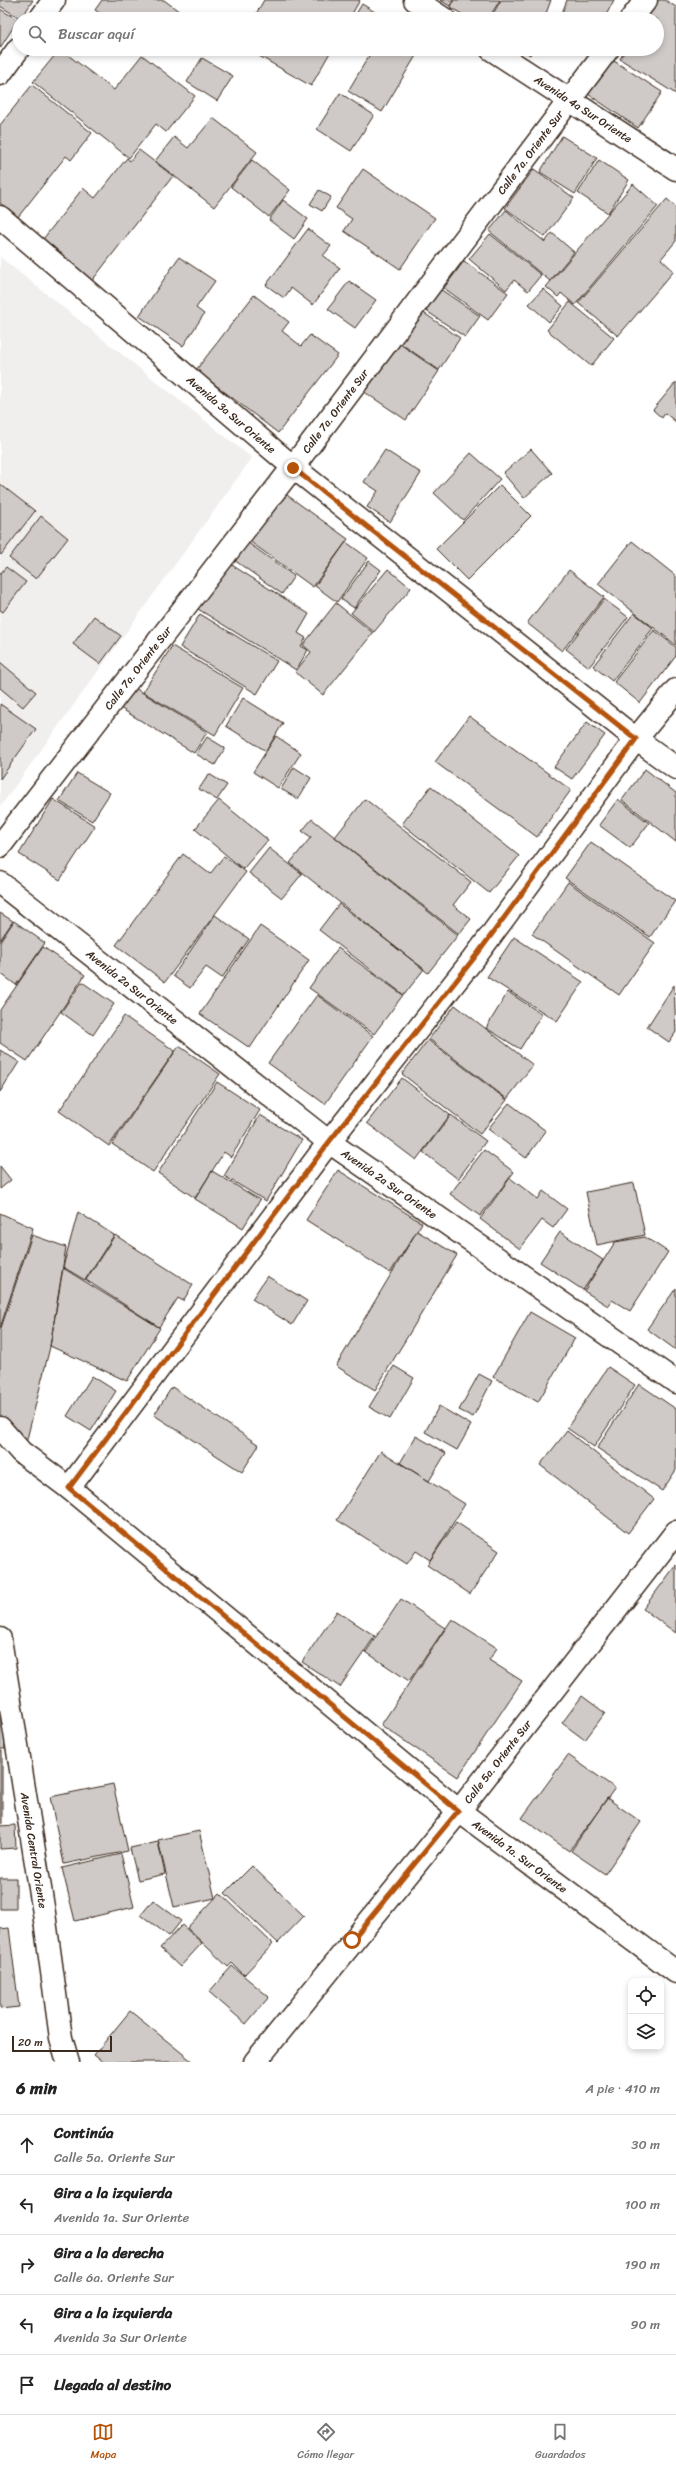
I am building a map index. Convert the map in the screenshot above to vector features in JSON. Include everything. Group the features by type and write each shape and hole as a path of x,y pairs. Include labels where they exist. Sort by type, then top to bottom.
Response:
{"street":[{"path":"45,12 54,0"},
{"path":"415,0 433,12"},
{"path":"637,12 646,0"},
{"path":"0,74 13,56"},
{"name":"Avenida 4a Sur Oriente","path":"502,56 676,169"},
{"name":"Calle 7a. Oriente Sur","path":"0,846 293,468 603,56"},
{"name":"Avenida 3a Sur Oriente","path":"0,216 293,468 636,739 676,768"},
{"path":"69,1488 329,1142 478,953 636,739 676,690"},
{"name":"Avenida 2a Sur Oriente","path":"0,883 329,1142 676,1382"},
{"name":"Avenida 1a. Sur Oriente","path":"0,1428 21,1452 69,1488 458,1811 676,1972"},
{"name":"Calle 5a. Oriente Sur","path":"255,2062 458,1811 676,1532"},
{"name":"Avenida Central Oriente","path":"0,1639 44,1913 61,2038 68,2062"}],"shaded area":[{"path":"0,257 252,458 0,807"}],"building":[{"path":"0,0 33,0 25,12 12,12 12,13 0,6"},
{"path":"102,0 164,0 180,12 98,12 95,10"},
{"path":"264,0 360,0 353,12 257,12"},
{"path":"440,0 453,0 450,6"},
{"path":"454,0 500,0 492,12 458,12 450,7"},
{"path":"501,0 551,0 547,12 494,12"},
{"path":"567,0 614,0 608,12 562,12"},
{"path":"658,0 665,0 676,7 676,94 620,59 622,56 664,56 664,12 650,12"},
{"path":"362,4 375,12 357,12"},
{"path":"0,9 12,16 12,29 0,48"},
{"path":"54,56 69,56 114,90 141,56 143,56 195,96 166,132 156,124 129,158 33,82"},
{"path":"259,56 328,56 311,86"},
{"path":"369,56 416,56 382,112 348,91"},
{"path":"202,58 233,76 217,101 187,82"},
{"path":"611,59 662,92 638,128 588,94"},
{"path":"32,85 92,133 71,160 66,156 18,217 0,203 0,125"},
{"path":"340,93 374,115 351,151 317,129"},
{"path":"213,118 257,152 214,207 155,161 174,137 188,148"},
{"path":"562,136 597,158 575,194 540,172"},
{"path":"139,150 173,176 91,282 40,243 83,188 95,198 127,158 130,161"},
{"path":"252,160 290,190 269,217 231,187"},
{"path":"599,160 629,180 608,213 578,193"},
{"path":"363,169 435,218 400,269 344,231 352,219 336,208"},
{"path":"534,169 574,198 545,237 505,208"},
{"path":"633,184 658,206 575,305 561,293 558,297 546,287"},
{"path":"319,190 331,197 322,211 310,204"},
{"path":"667,199 676,207 676,241 661,259 674,271 618,336 578,303"},
{"path":"283,200 308,219 294,239 269,220"},
{"path":"506,210 545,242 552,233 574,252 550,281 489,231"},
{"path":"308,229 331,246 323,256 340,268 313,305 291,288 284,298 266,285"},
{"path":"490,234 541,275 528,291 514,280 506,290 469,259"},
{"path":"179,257 215,281 196,308 204,314 183,346 139,316"},
{"path":"464,261 508,293 488,320 444,288"},
{"path":"349,281 376,300 355,328 328,309"},
{"path":"440,289 480,316 465,337 425,310"},
{"path":"543,289 563,306 549,322 529,304"},
{"path":"254,295 289,322 282,331 301,346 310,335 338,355 278,433 196,370"},
{"path":"570,302 614,338 591,366 547,330"},
{"path":"421,311 460,338 439,370 400,343"},
{"path":"394,340 439,371 406,420 360,389"},
{"path":"676,382 676,422 665,413 662,418 653,410"},
{"path":"531,449 552,473 524,498 503,473"},
{"path":"385,450 421,473 390,522 367,507 378,491 364,482"},
{"path":"471,453 500,479 463,520 434,493"},
{"path":"0,484 35,511 1,555 0,554"},
{"path":"500,485 531,516 467,580 436,549"},
{"path":"280,490 348,539 313,587 245,538"},
{"path":"41,516 68,538 36,579 9,558"},
{"path":"632,541 676,576 676,645 598,584"},
{"path":"247,542 294,576 282,594 234,560"},
{"path":"346,542 368,558 337,602 315,586"},
{"path":"369,561 381,570 354,608 341,599"},
{"path":"227,562 309,614 298,633 306,638 301,646 308,650 296,670 198,609"},
{"path":"6,567 26,582 3,612 0,610 0,574"},
{"path":"388,569 411,588 374,632 351,613"},
{"path":"569,570 604,597 562,651 527,623"},
{"path":"604,599 628,617 589,667 566,649"},
{"path":"336,603 373,633 323,695 295,672 311,652 303,645"},
{"path":"634,613 653,628 612,681 593,666"},
{"path":"200,614 277,661 257,694 180,647"},
{"path":"94,616 121,636 100,664 73,644"},
{"path":"654,630 676,647 676,656 640,703 614,682"},
{"path":"172,646 243,688 215,735 143,692"},
{"path":"0,662 36,692 23,707 0,688"},
{"path":"133,687 207,732 194,753 120,708"},
{"path":"243,698 283,723 266,751 226,726"},
{"path":"0,704 36,729 0,779"},
{"path":"469,716 571,790 537,837 435,762"},
{"path":"587,722 605,735 572,779 554,767"},
{"path":"276,736 301,753 278,788 253,772"},
{"path":"207,737 225,748 215,765 196,754"},
{"path":"294,767 311,778 298,799 281,789"},
{"path":"645,769 676,793 676,842 622,800"},
{"path":"77,773 110,793 92,821 59,801"},
{"path":"209,774 227,785 217,800 199,789"},
{"path":"431,786 519,856 489,893 402,824"},
{"path":"53,799 95,826 60,880 19,854"},
{"path":"365,799 471,882 453,905 471,919 459,934 335,837"},
{"path":"618,799 649,823 630,848 599,825"},
{"path":"219,800 268,840 243,869 195,829"},
{"path":"312,819 458,935 428,973 290,863 311,837 302,831"},
{"path":"591,842 675,901 650,937 565,878"},
{"path":"269,848 302,874 282,898 249,873"},
{"path":"183,854 210,874 224,856 246,872 165,982 116,945"},
{"path":"568,882 655,943 619,995 532,934"},
{"path":"339,904 424,969 404,995 319,930"},
{"path":"0,913 13,921 0,940"},
{"path":"215,915 249,939 222,978 206,967 190,988 173,976"},
{"path":"14,921 45,943 16,985 0,973 0,942"},
{"path":"260,926 309,960 250,1048 200,1014"},
{"path":"514,937 583,982 557,1021 487,977"},
{"path":"43,947 85,975 27,1061 0,1043 0,1010"},
{"path":"338,948 403,995 374,1034 309,988"},
{"path":"82,982 114,1004 93,1035 61,1012"},
{"path":"674,985 676,1032 669,1042 647,1027"},
{"path":"508,992 542,1014 520,1049 486,1028"},
{"path":"317,995 373,1036 325,1104 268,1063"},
{"path":"455,1005 533,1065 507,1099 429,1039"},
{"path":"124,1016 175,1051 109,1146 59,1111"},
{"path":"428,1040 507,1100 480,1134 402,1074"},
{"path":"179,1046 220,1074 153,1172 112,1144"},
{"path":"0,1050 19,1062 0,1092"},
{"path":"402,1078 450,1115 416,1160 367,1123"},
{"path":"217,1082 260,1110 231,1157 224,1152 195,1198 158,1173"},
{"path":"509,1103 546,1131 526,1158 488,1129"},
{"path":"260,1115 302,1140 266,1201 224,1176"},
{"path":"451,1115 486,1141 458,1179 423,1152"},
{"path":"484,1150 514,1172 480,1216 450,1194"},
{"path":"0,1166 11,1180 0,1189"},
{"path":"338,1170 422,1223 390,1273 306,1220"},
{"path":"212,1171 260,1200 243,1228 195,1199"},
{"path":"510,1178 538,1199 543,1191 567,1209 553,1228 542,1220 520,1249 480,1219"},
{"path":"634,1183 645,1235 597,1245 586,1192"},
{"path":"78,1212 114,1235 85,1280 63,1267"},
{"path":"0,1213 33,1228 0,1328"},
{"path":"417,1231 457,1255 375,1390 336,1366"},
{"path":"560,1232 603,1260 583,1290 540,1262"},
{"path":"32,1235 66,1247 50,1347 26,1443 0,1414 0,1331"},
{"path":"115,1235 193,1285 183,1301 178,1298 159,1327 86,1280"},
{"path":"645,1237 668,1252 630,1311 612,1300 608,1306 584,1291 615,1242"},
{"path":"63,1268 160,1328 127,1381 50,1346"},
{"path":"267,1276 307,1301 292,1325 252,1299"},
{"path":"676,1288 676,1350 647,1329"},
{"path":"530,1312 575,1338 538,1402 493,1377"},
{"path":"394,1366 414,1378 390,1419 369,1407"},
{"path":"608,1367 635,1385 594,1447 567,1428"},
{"path":"479,1374 492,1381 473,1417 459,1410"},
{"path":"92,1376 116,1391 91,1431 67,1416"},
{"path":"639,1384 676,1409 676,1470 662,1491 597,1448"},
{"path":"172,1387 259,1445 242,1472 154,1415"},
{"path":"439,1406 471,1425 457,1450 425,1432"},
{"path":"567,1431 654,1499 628,1533 540,1465"},
{"path":"416,1436 446,1453 429,1481 400,1463"},
{"path":"381,1451 465,1504 430,1560 416,1551 407,1564 337,1520"},
{"path":"456,1522 499,1551 470,1594 427,1565"},
{"path":"676,1565 676,1633 643,1609"},
{"path":"401,1599 445,1628 409,1681 366,1652"},
{"path":"337,1611 375,1636 340,1687 302,1662"},
{"path":"452,1619 497,1648 489,1660 522,1681 458,1777 381,1725"},
{"path":"582,1696 605,1713 585,1740 562,1723"},
{"path":"0,1709 5,1724 5,1749 0,1749"},
{"path":"0,1751 2,1751 2,1824 0,1824"},
{"path":"568,1755 615,1788 569,1851 522,1818"},
{"path":"113,1784 128,1851 64,1864 50,1797"},
{"path":"607,1798 641,1822 605,1874 571,1851"},
{"path":"15,1825 16,1848 0,1849 0,1826"},
{"path":"199,1831 215,1898 174,1907 158,1840"},
{"path":"158,1842 165,1874 138,1880 130,1848"},
{"path":"121,1854 134,1907 75,1921 62,1868"},
{"path":"252,1866 304,1916 278,1943 225,1893"},
{"path":"0,1878 16,1878 16,1909 0,1909"},
{"path":"220,1893 273,1944 244,1975 232,1963 228,1967 187,1928"},
{"path":"153,1900 181,1921 169,1936 141,1915"},
{"path":"182,1925 202,1943 180,1967 160,1948"},
{"path":"9,1928 19,2007 0,2009 0,1929"},
{"path":"232,1966 269,1997 246,2024 209,1992"},
{"path":"130,2011 193,2062 103,2062 94,2055"}],"route":[{"path":"293,468 636,739 478,953 329,1142 69,1488 458,1811 352,1940"}]}
